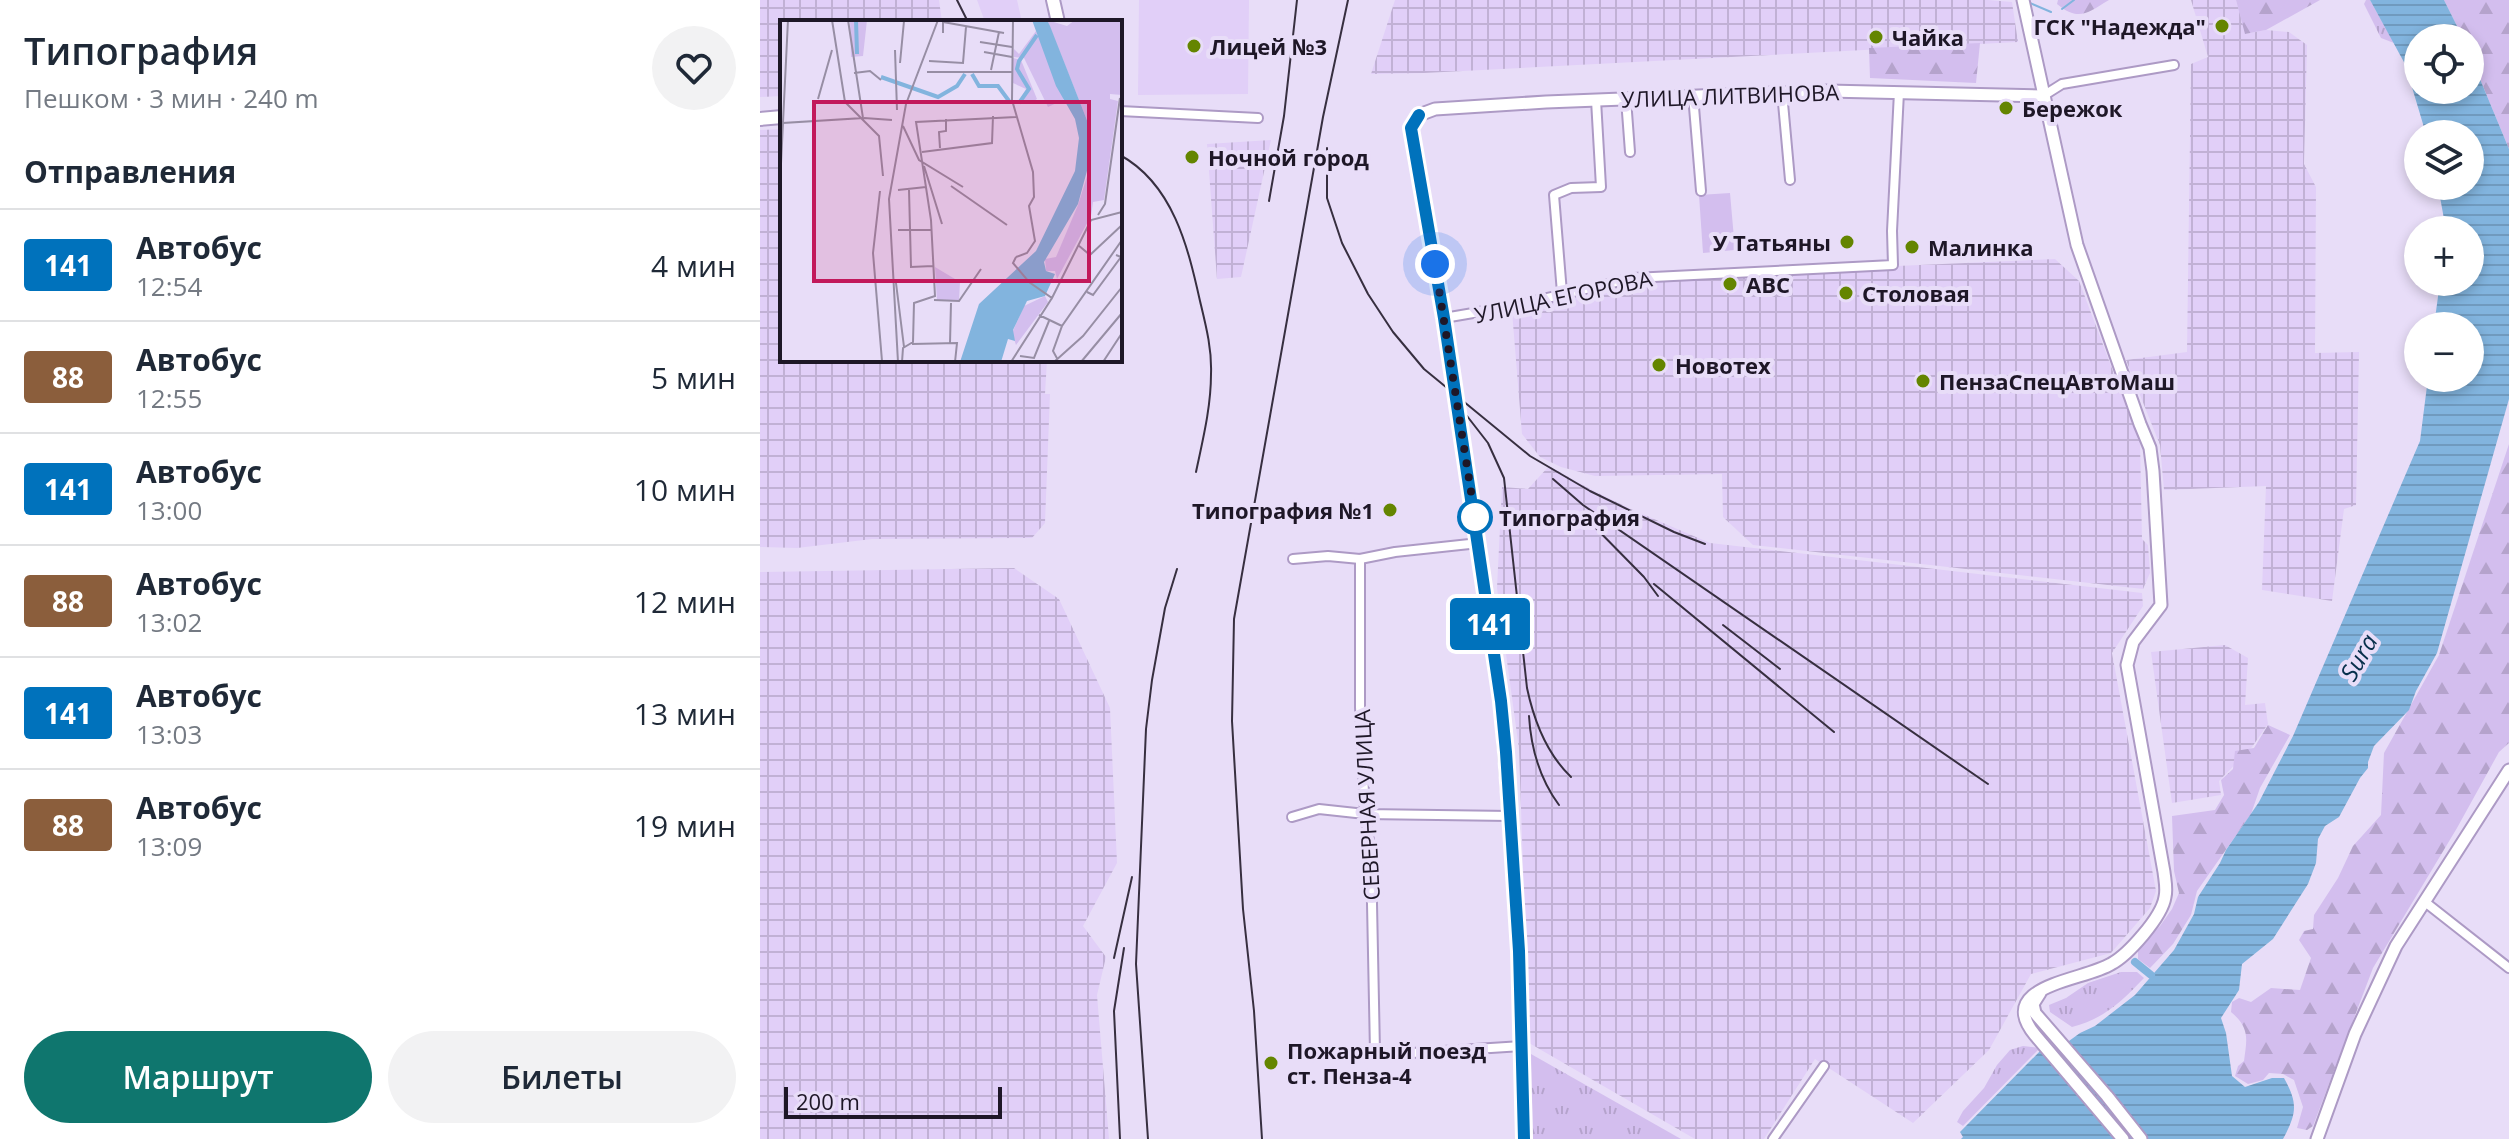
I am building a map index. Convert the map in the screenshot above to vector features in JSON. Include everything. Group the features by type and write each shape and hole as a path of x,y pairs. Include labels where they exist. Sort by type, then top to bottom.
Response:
{"main road":[{"path":"1053,0 1058,20"},
{"path":"2023,0 2077,245 2150,448 2161,605 2133,642 2127,665 2166,886 2165,899 2140,937 2117,961 2042,990 2031,996 2024,1008 2026,1025 2123,1139"},
{"name":"УЛИЦА ЛИТВИНОВА","path":"1444,318 1411,128 1419,115 1435,109 1782,92 2043,96"},
{"path":"760,119 780,117"},
{"path":"1444,318 1501,701 1519,951 1524,1139"},
{"path":"2317,1139 2355,1034 2396,946 2509,770"},
{"path":"2042,990 2033,1008 2141,1139"}],"street":[{"path":"2043,96 2062,84 2174,65"},
{"path":"1782,92 1790,180"},
{"name":"УЛИЦА ЕГОРОВА","path":"1444,318 1508,307 1633,278 1893,265 1899,92"},
{"path":"1693,95 1701,191"},
{"path":"1626,99 1630,152"},
{"path":"1562,293 1554,195 1571,188 1601,187 1596,100"},
{"path":"1122,111 1258,118"},
{"path":"1293,559 1328,556 1360,559 1479,543"},
{"name":"СЕВЕРНАЯ УЛИЦА","path":"1360,559 1360,707 1365,814 1371,854 1375,1052 1381,1055 1522,1046"},
{"path":"1292,817 1319,809 1365,814 1510,816"},
{"path":"2425,902 2509,968"},
{"path":"1773,1139 1824,1066"}],"shaded area":[{"path":"760,0 939,0 942,20 780,20 780,96 760,97"},
{"path":"977,0 1017,0 1022,20 984,20"},
{"name":"Лицей №3","path":"1139,0 1249,0 1248,94 1138,95"},
{"path":"1395,0 1988,0 2012,2 2018,42 1371,74"},
{"path":"2191,0 2236,0 2246,34 2266,30 2289,32 2307,45 2304,164 2316,187 2315,353 2359,352 2356,505 2344,509 2332,601 2262,590 2266,486 2164,490 2160,445 2126,360 2187,352 2191,64 2208,57"},
{"path":"780,129 780,362 1047,362 1045,394 1050,394 1045,523 1032,538 872,539 797,548 760,547 760,130"},
{"path":"1271,140 1241,277 1217,279 1207,144"},
{"path":"2055,259 2079,281 2140,443 2142,539 2148,545 2150,573 2143,589 1753,545 1723,517 1722,474 1595,476 1561,467 1540,457 1522,434 1512,311 1638,280"},
{"path":"1549,466 1633,510 1710,543 2142,593 2143,606 2112,653 2156,891 2150,908 2111,953 2031,974 1989,1050 1913,1123 1815,1059 1764,1139 1695,1139 1529,1043 1519,749 1497,588 1502,487 1528,489"},
{"path":"1014,568 1059,599 1110,708 1117,863 1083,926 1106,957 1097,995 1109,1139 760,1139 760,572"},
{"path":"2225,645 2248,658 2245,705 2265,703 2268,724 2252,747 2219,781 2221,795 2172,803 2151,652"}],"green space":[{"path":"2058,0 2109,0 2089,12 2077,14 2065,10 2057,4"},
{"path":"2236,0 2320,0 2266,30 2245,34"},
{"path":"2370,0 2394,43 2381,38 2364,4"},
{"path":"2444,0 2509,0 2509,149 2484,89 2484,24 2456,24"},
{"path":"1980,43 1976,83 1870,78 1869,48"},
{"path":"1730,193 1735,250 1703,253 1699,195"},
{"path":"2509,444 2509,743 2499,752 2373,968 2313,1126 2307,1130 2297,1128 2303,1107 2294,1080 2283,1074 2269,1073 2263,1080 2248,1084 2235,1076 2238,1066 2244,1061 2246,1040 2241,1023 2231,1012 2232,1002 2239,998 2251,1002 2271,988 2300,990 2311,958 2299,940 2304,931 2313,929 2314,915 2338,878 2353,846 2381,815 2384,753 2439,655"},
{"path":"2268,725 2290,735 2260,788 2251,814 2197,891 2191,915 2173,944 2150,968 2138,959 2138,947 2160,926 2179,893 2174,871 2172,816 2215,810 2224,795 2221,780 2233,769 2235,751 2254,748"},
{"path":"2121,972 2137,972 2144,978 2103,1014 2072,1027 2050,1012 2049,1005 2088,983"},
{"path":"2023,1046 2040,1048 1963,1126 1957,1122 2010,1050"},
{"path":"1531,1054 1681,1139 1533,1139"}],"water":[{"path":"2370,0 2444,0 2456,24 2404,24 2404,62"},
{"name":"Sura","path":"2484,89 2509,149 2509,399 2437,653 2409,710 2374,746 2368,768 2339,817 2325,826 2318,839 2316,863 2308,884 2273,939 2242,964 2239,990 2221,1018 2232,1076 2245,1087 2272,1078 2284,1078 2294,1101 2291,1122 2283,1139 1961,1139 1960,1132 2044,1047 2051,1054 2095,1026 2135,995 2174,950 2194,914 2198,897 2259,802 2293,736 2420,441 2426,392 2484,392 2484,312 2436,312 2438,296 2484,296 2484,216 2443,216 2441,200 2484,200 2484,120 2422,120 2417,104 2484,104"}],"waterway":[{"path":"2062,9 2074,0"},
{"path":"2030,3 2051,12"},
{"path":"2135,962 2151,975"}],"railway":[{"path":"957,0 967,20"},
{"path":"1269,201 1284,116 1297,0"},
{"path":"1262,1139 1254,1011 1243,909 1232,721 1234,619 1323,117 1348,0"},
{"path":"1327,148 1327,198 1342,243 1368,294 1393,332 1424,369 1530,456 1590,491 1705,544"},
{"path":"1122,156 1153,182 1165,200 1183,239 1195,280 1211,365 1208,411 1196,472"},
{"path":"1467,416 1488,443 1504,478 1527,688 1533,712 1542,736 1571,777"},
{"path":"1553,479 1583,505 1988,784"},
{"path":"1582,514 1644,577 1658,596"},
{"path":"1148,1139 1136,964 1146,729 1165,608 1177,569"},
{"path":"1654,584 1834,732"},
{"path":"1723,625 1780,669"},
{"path":"1529,716 1537,763 1559,805"},
{"path":"1114,958 1132,877"},
{"path":"1120,1139 1114,1011 1124,948"}],"bus line":[{"name":"141","path":"1419,115 1411,128 1459,411 1501,701 1519,951 1524,1139"}],"place":[{"name":"ГСК \"Надежда\"","path":"2222,26"},
{"name":"Чайка","path":"1876,37"},
{"name":"Лицей №3","path":"1194,46"},
{"name":"Бережок","path":"2006,108"},
{"name":"Ночной город","path":"1192,157"},
{"name":"У Татьяны","path":"1847,242"},
{"name":"Малинка","path":"1912,247"},
{"name":"ABC","path":"1730,284"},
{"name":"Столовая","path":"1846,293"},
{"name":"Новотех","path":"1659,365"},
{"name":"ПензаСпецАвтоМаш","path":"1923,381"},
{"name":"Типография №1","path":"1390,510"},
{"name":"Типография","path":"1475,517"},
{"name":"Пожарный поезд ст. Пенза-4","path":"1271,1063"}],"route":[{"path":"1435,264 1475,517"}]}
